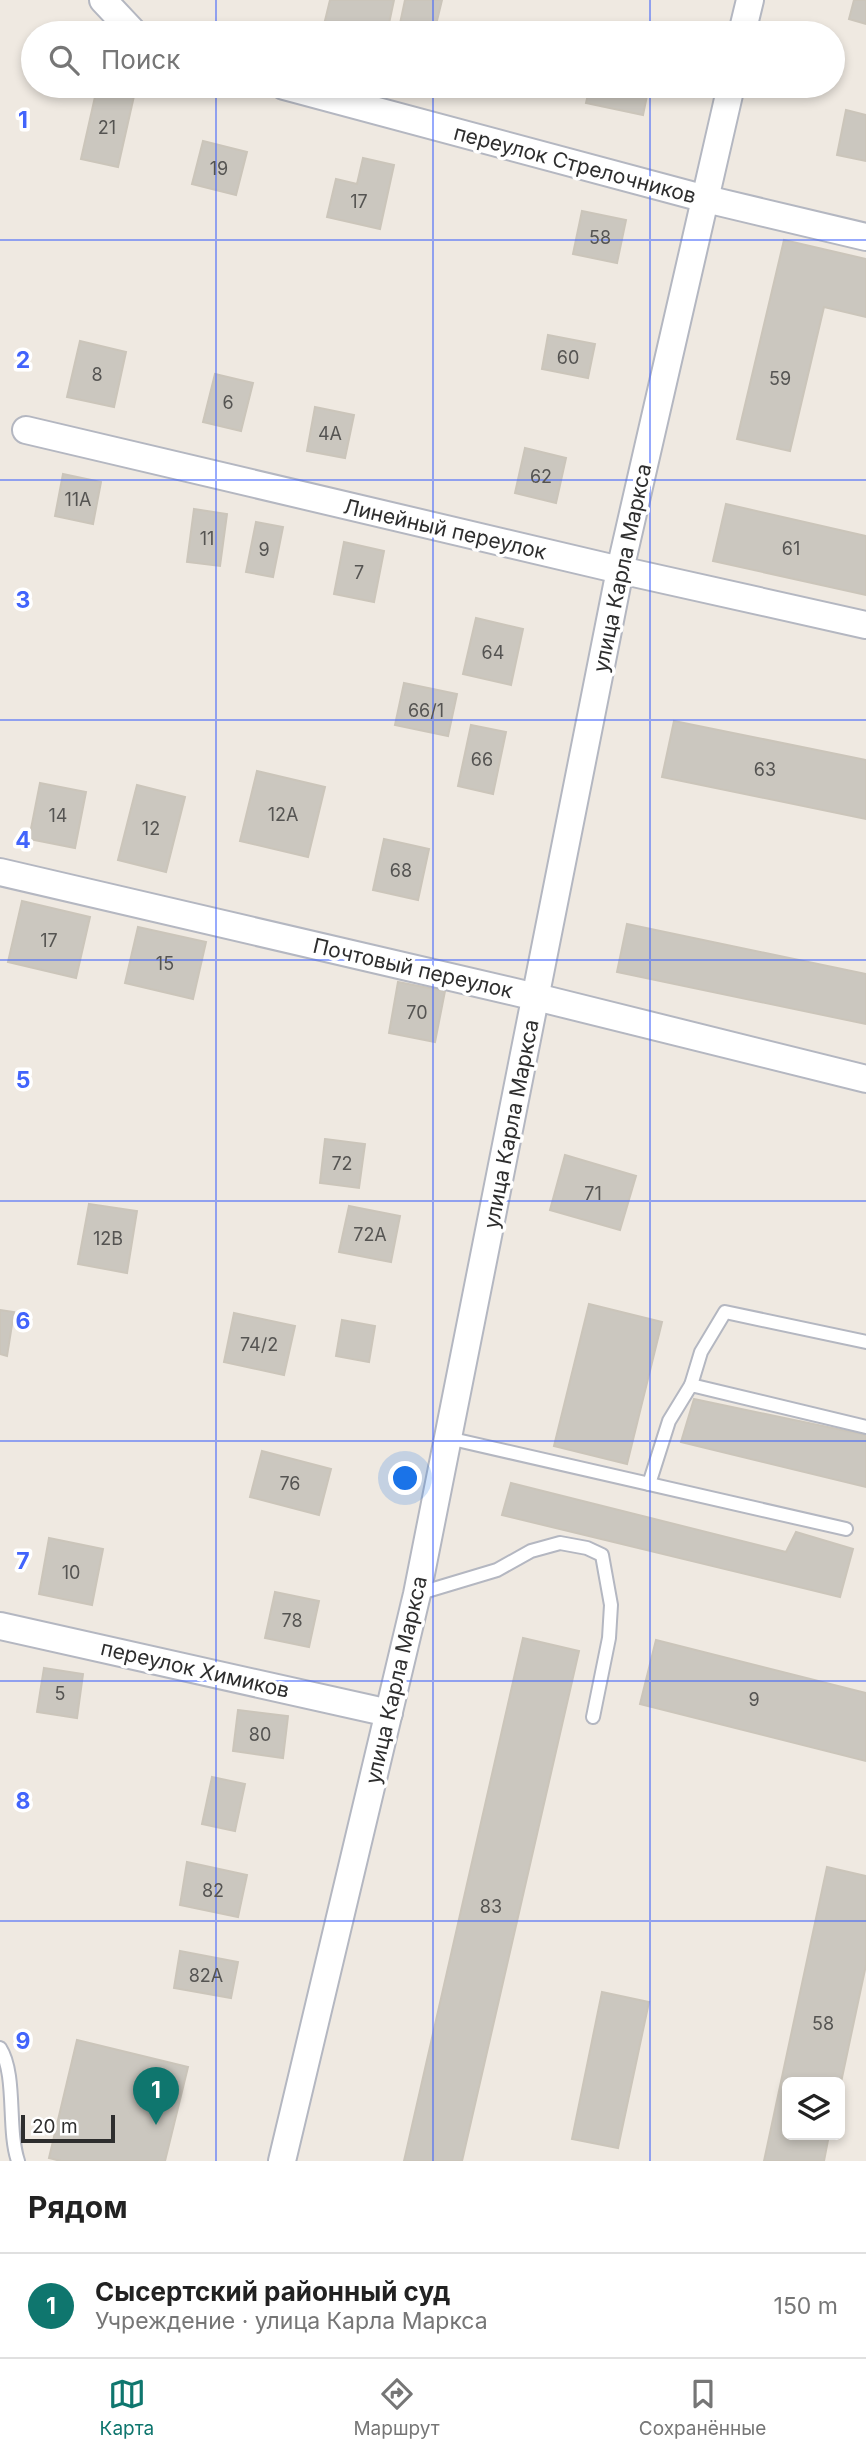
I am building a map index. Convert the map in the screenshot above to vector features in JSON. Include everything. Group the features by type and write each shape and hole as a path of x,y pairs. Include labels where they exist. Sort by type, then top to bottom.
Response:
{"street":[{"path":"103,0 123,21"},
{"path":"746,21 750,0"},
{"name":"переулок Стрелочников","path":"329,98 706,199 866,237"},
{"name":"улица Карла Маркса","path":"282,2161 417,1594 620,570 728,98"},
{"name":"Линейный переулок","path":"26,430 866,625"},
{"name":"Почтовый переулок","path":"0,872 536,997 866,1079"},
{"name":"переулок Химиков","path":"0,1626 389,1713"}],"lane":[{"path":"649,1484 669,1421 691,1385 701,1352 725,1312 866,1342"},
{"path":"691,1385 866,1427"},
{"path":"448,1438 846,1529"},
{"path":"417,1594 497,1570 531,1551 560,1543 587,1548 602,1555 611,1605 608,1638 593,1717"},
{"path":"0,2048 11,2095 13,2144 18,2161"}],"building":[{"path":"330,0 394,0 390,21 325,21"},
{"path":"405,0 442,0 437,21 401,21"},
{"path":"854,0 866,0 866,24 849,19"},
{"path":"95,98 134,98 118,167 81,159"},
{"path":"587,98 647,98 643,115 586,103"},
{"path":"846,110 866,115 866,161 837,155"},
{"path":"203,141 247,152 236,195 192,184"},
{"path":"363,158 394,165 380,229 327,217 336,179 357,184"},
{"path":"582,211 626,220 617,263 573,254"},
{"path":"784,240 866,259 866,317 824,307 790,451 737,439"},
{"path":"548,335 595,344 588,378 542,369"},
{"path":"80,341 126,352 114,407 67,397"},
{"path":"215,374 253,383 241,431 203,422"},
{"path":"315,407 354,415 345,458 307,451"},
{"path":"525,448 566,458 556,503 515,493"},
{"path":"63,474 101,482 93,524 55,516"},
{"path":"726,504 866,536 866,595 713,561"},
{"path":"194,509 227,514 220,566 187,562"},
{"path":"256,522 283,527 273,577 246,572"},
{"path":"344,542 384,551 374,602 334,594"},
{"path":"476,618 523,629 511,685 463,674"},
{"path":"404,683 457,694 448,736 395,725"},
{"path":"674,721 866,760 866,819 662,777"},
{"path":"471,725 506,732 493,794 458,786"},
{"path":"257,771 325,787 308,857 240,841"},
{"path":"40,783 86,792 75,848 29,839"},
{"path":"137,785 185,797 166,872 118,860"},
{"path":"384,839 429,849 418,900 373,890"},
{"path":"22,901 90,917 76,978 8,962"},
{"path":"627,924 866,974 866,1024 617,972"},
{"path":"138,927 206,942 193,999 125,983"},
{"path":"398,982 445,991 435,1042 389,1033"},
{"path":"325,1139 365,1144 359,1188 320,1183"},
{"path":"565,1155 636,1176 620,1230 550,1210"},
{"path":"89,1204 137,1211 127,1273 78,1264"},
{"path":"349,1206 400,1216 391,1262 339,1252"},
{"path":"589,1304 662,1322 627,1464 554,1446"},
{"path":"0,1310 14,1312 7,1356 0,1354"},
{"path":"234,1313 295,1326 284,1375 224,1362"},
{"path":"342,1320 375,1326 369,1362 336,1356"},
{"path":"694,1399 866,1435 866,1487 681,1442"},
{"path":"262,1451 331,1469 319,1515 250,1497"},
{"path":"511,1483 786,1552 796,1532 853,1549 840,1597 502,1515"},
{"path":"49,1538 103,1549 92,1605 39,1594"},
{"path":"275,1592 319,1601 309,1647 265,1638"},
{"path":"523,1638 579,1651 462,2161 404,2161"},
{"path":"656,1640 866,1693 866,1761 640,1704"},
{"path":"44,1668 83,1674 77,1718 37,1712"},
{"path":"238,1710 288,1716 283,1758 233,1751"},
{"path":"212,1777 245,1784 235,1831 202,1824"},
{"path":"187,1862 247,1875 238,1917 180,1905"},
{"path":"827,1867 866,1876 866,1965 842,2077 782,2077"},
{"path":"180,1951 238,1962 231,1998 174,1988"},
{"path":"602,1992 649,2002 618,2148 572,2139"},
{"path":"77,2040 188,2067 165,2161 61,2161 49,2158"},
{"path":"782,2077 782,2140 828,2140 824,2161 764,2161"}],"place":[{"name":"Сысертский районный суд","path":"156,2125"}]}
